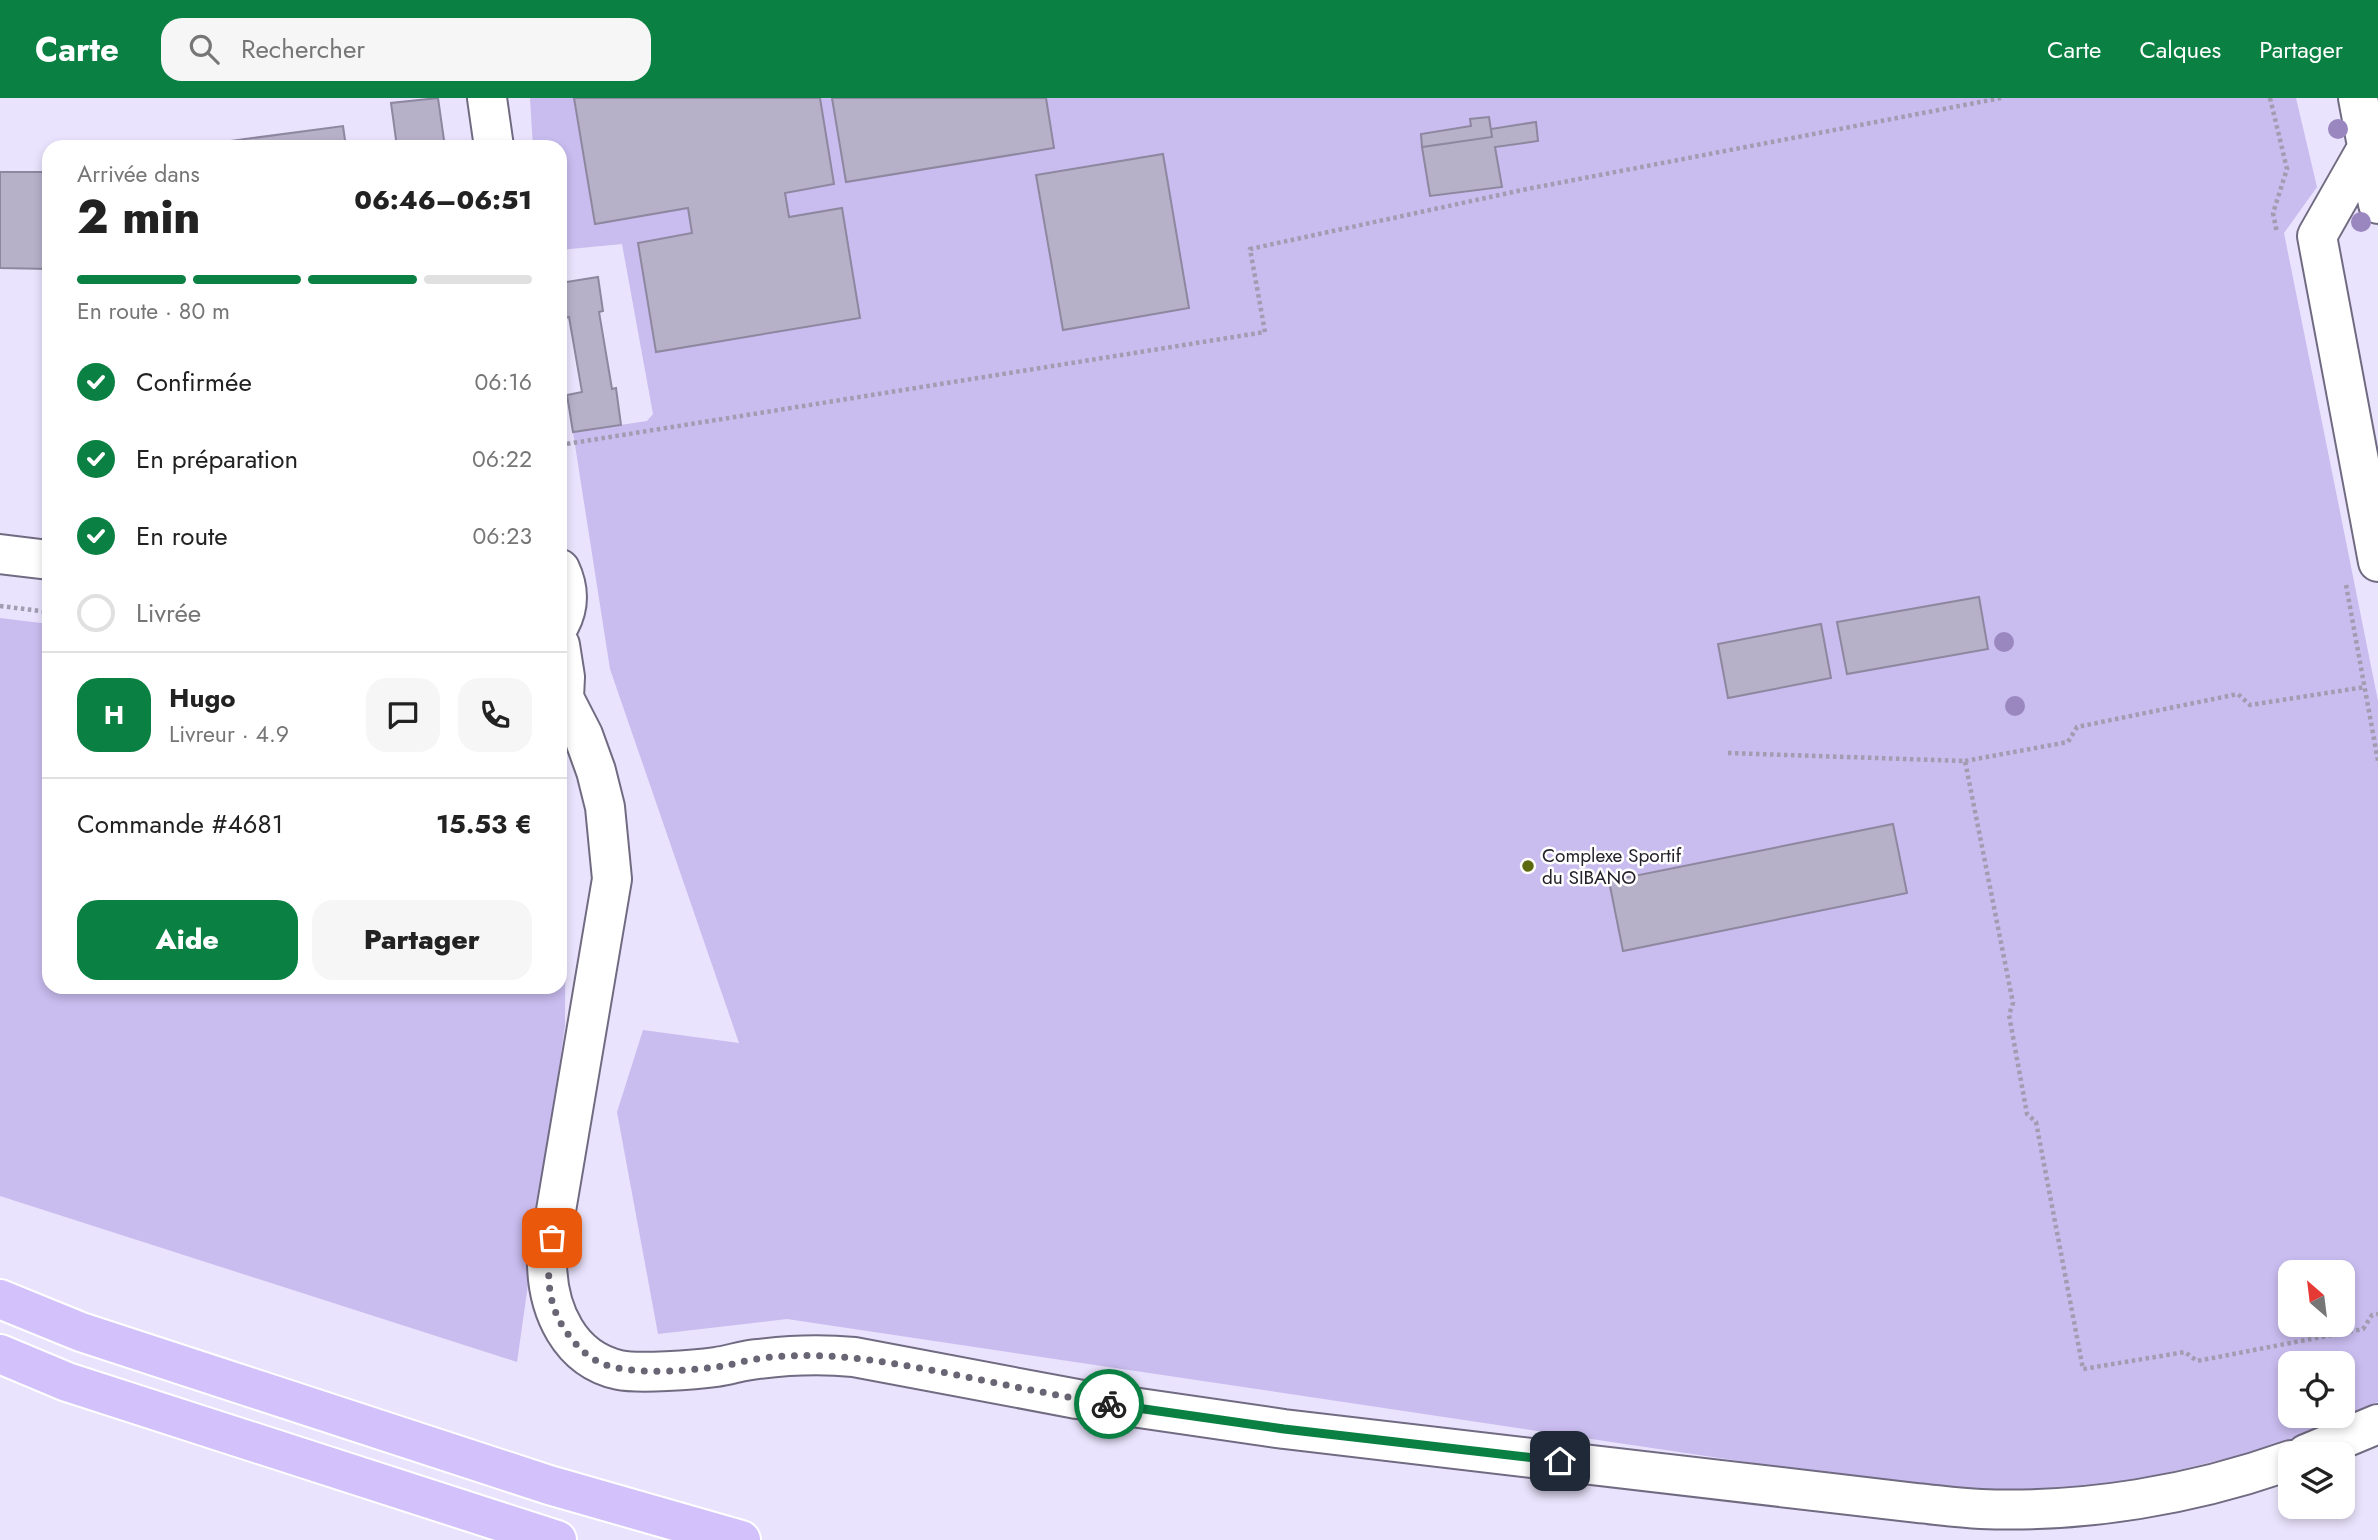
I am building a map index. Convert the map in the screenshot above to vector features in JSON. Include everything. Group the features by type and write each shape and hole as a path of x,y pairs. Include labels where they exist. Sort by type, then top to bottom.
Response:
{"main road":[{"path":"0,1299 81,1332 523,1477 741,1540"},
{"path":"0,1354 67,1382 557,1540"}],"street":[{"path":"487,98 493,140"},
{"path":"2358,98 2378,204"},
{"path":"2367,148 2317,236 2378,562"},
{"path":"0,554 42,559"},
{"path":"567,586 567,606"},
{"path":"567,705 583,735 596,771 605,807 612,879 547,1264 552,1304 562,1328 578,1347 596,1361 620,1370 648,1370 716,1367 756,1359 821,1354 854,1357 1077,1399 1284,1429 1982,1509 2105,1503 2158,1496 2209,1485 2278,1464"},
{"path":"2335,1442 2378,1424"}],"path":[{"path":"567,444 1265,332 1250,249 1527,189 2001,98"},
{"path":"0,606 42,611"},
{"path":"1728,753 1965,761 2068,742 2077,727 2238,694 2250,705 2365,687"},
{"path":"1965,761 2013,1003 2009,1015 2025,1102 2028,1114 2036,1122 2083,1369 2185,1352 2197,1361 2363,1329 2372,1315 2378,1314"}],"shaded area":[{"name":"Complexe Sportif du SIBANO","path":"530,98 2296,98 2317,187 2284,233 2378,701 2378,1402 2355,1412 2355,1351 2278,1351 2278,1428 2321,1428 2290,1442 2278,1442 2278,1446 2107,1487 1947,1492 787,1319 658,1334 617,1112 643,1030 739,1043 610,669 573,432 647,421 653,414 622,244 567,249 567,140 533,140"},
{"path":"0,618 42,623 42,994 565,994 565,1026 517,1362 0,1196"}],"building":[{"path":"438,98 444,140 396,140 391,103"},
{"path":"574,98 820,98 834,184 785,193 789,217 842,208 860,318 656,352 638,243 692,233 688,208 595,224"},
{"path":"832,98 1046,98 1054,148 846,182"},
{"path":"1489,117 1492,137 1422,147 1421,134 1471,126 1470,119"},
{"path":"1536,122 1538,141 1495,147 1502,187 1430,196 1422,147 1492,137 1491,129"},
{"path":"343,126 345,140 238,140"},
{"path":"1163,154 1189,308 1063,330 1036,175"},
{"path":"0,172 42,172 42,269 0,268"},
{"path":"598,277 603,311 599,312 612,389 616,388 621,425 573,432 567,395 582,392 567,317 567,282"},
{"path":"1979,597 1988,649 1847,674 1837,622"},
{"path":"1821,624 1831,678 1728,698 1718,644"},
{"path":"1893,824 1907,893 1623,951 1609,881"}],"way so far":[{"path":"552,1238 547,1264 548,1284 552,1304 562,1328 578,1347 596,1361 620,1370 716,1367 756,1359 821,1354 878,1360 1109,1404"}],"place":[{"name":"Complexe Sportif du SIBANO","path":"1528,866"}],"route":[{"path":"1109,1404 1284,1429 1560,1461"}]}
